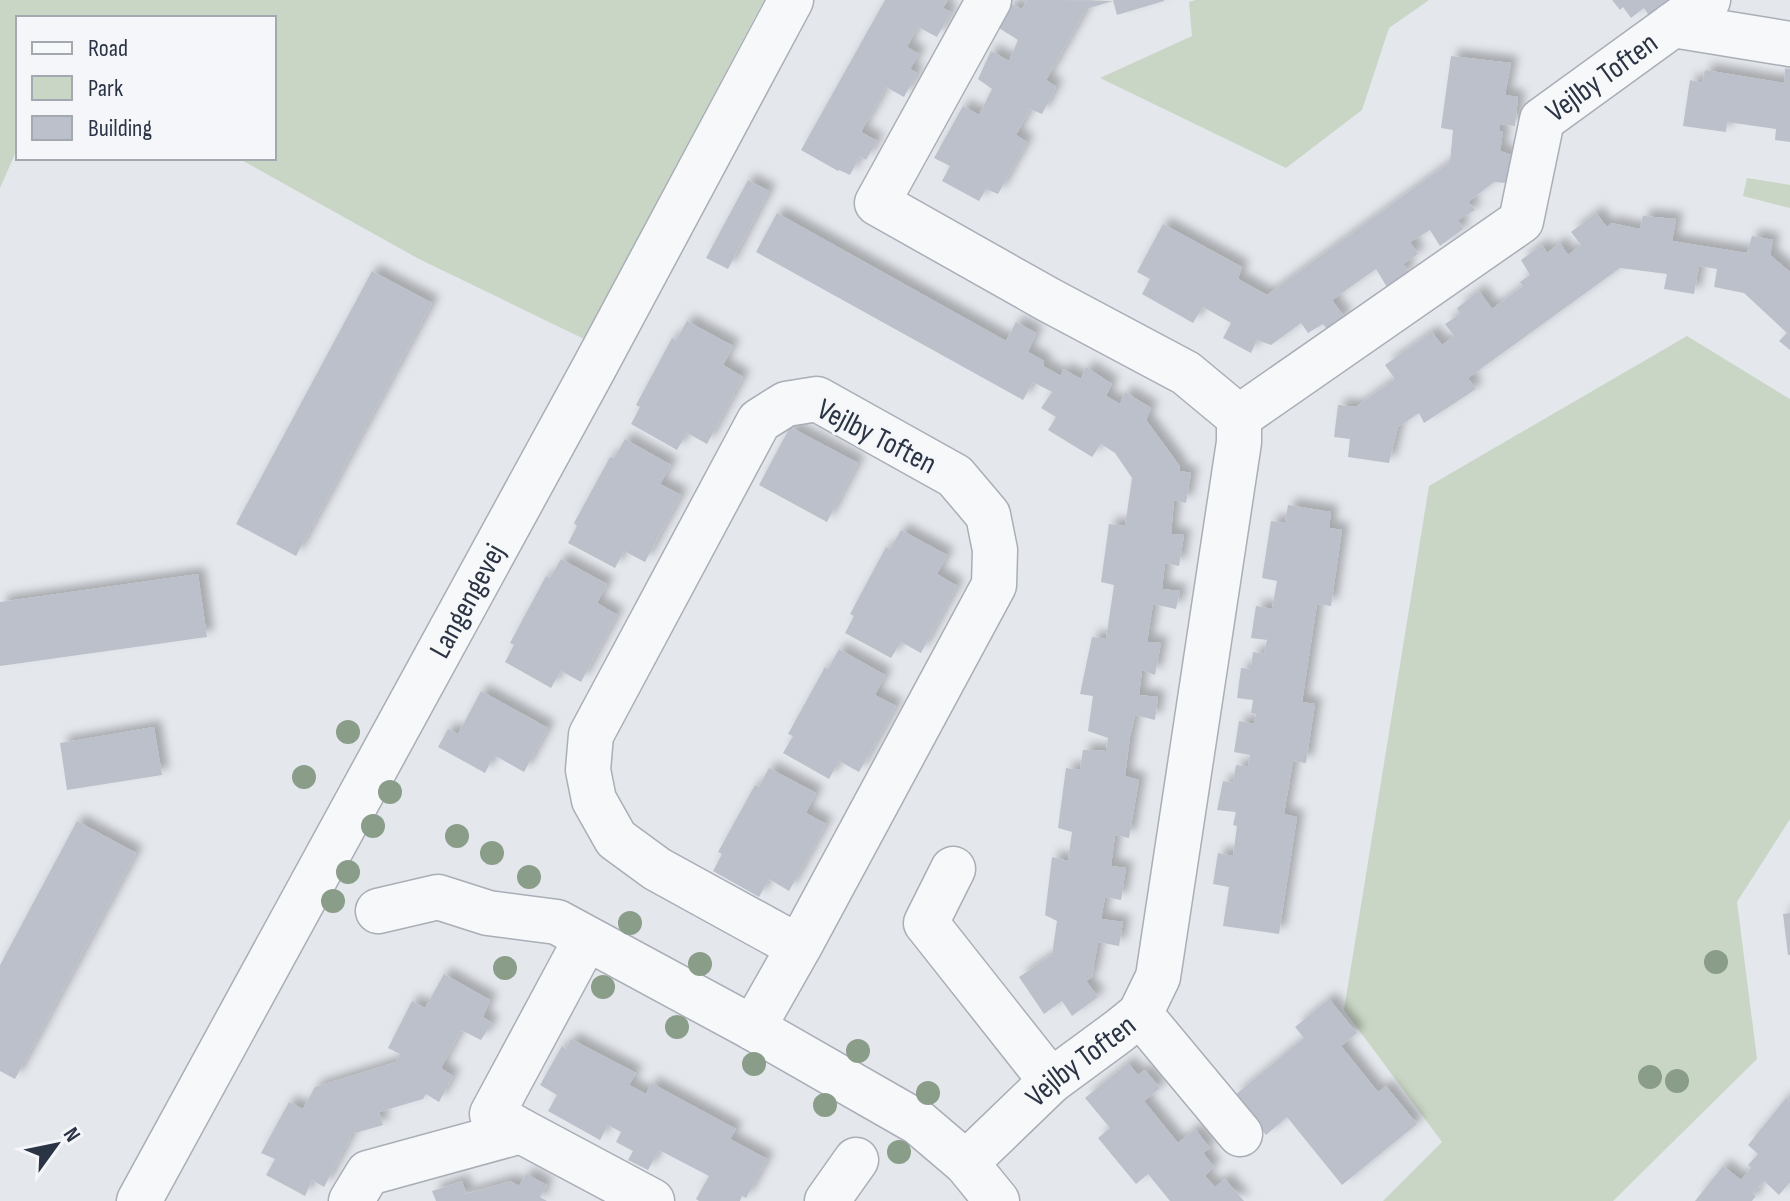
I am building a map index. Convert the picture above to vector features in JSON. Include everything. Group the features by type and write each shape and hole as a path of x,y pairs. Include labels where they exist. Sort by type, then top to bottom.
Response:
{"street":[{"name":"Langengevej","path":"139,1201 588,379 791,0"},
{"path":"989,0 877,203 1186,373 1239,417"},
{"path":"1691,12 1790,44"},
{"name":"Vejlby Toften","path":"966,1163 1051,1081 1140,1014 1158,977 1232,491 1239,417 1521,221 1542,120 1691,12"},
{"name":"Vejlby Toften","path":"753,1028 799,947 994,585 995,550 988,515 955,476 817,399 786,404 759,421 591,735 588,770 594,800 616,839 657,869 799,947"},
{"path":"953,869 926,923 1051,1081"},
{"path":"378,911 438,897 488,913 557,922 753,1028 919,1123 966,1163 997,1201"},
{"path":"586,939 492,1114 652,1201"},
{"path":"1140,1014 1240,1134"},
{"path":"351,1201 368,1173 521,1131"},
{"path":"827,1201 856,1160"}],"green space":[{"path":"0,0 764,0 584,339 419,259 242,160 276,160 276,16 16,16 16,152 0,188"},
{"path":"1429,0 1389,28 1362,110 1286,168 1100,78 1192,36 1189,2"},
{"path":"1747,178 1790,185 1790,208 1743,196"},
{"path":"1687,336 1790,399 1790,819 1737,902 1757,1059 1613,1201 1383,1201 1442,1142 1344,1010 1429,486"}],"building":[{"path":"885,0 948,0 943,8 951,12 937,37 918,27 907,47 919,54 910,69 917,73 904,97 886,87 861,132 877,141 866,160 860,156 850,175 801,150"},
{"path":"1027,0 1113,1 1086,9 1046,80 1056,87 1042,114 1030,109 1016,135 1027,142 998,194 986,189 979,201 942,181 950,166 934,158 963,106 979,115 992,89 978,79 991,51 1009,61 1018,40 999,28 1011,4 1022,9"},
{"path":"1113,0 1164,0 1164,1 1117,15"},
{"path":"1612,0 1671,0 1649,16 1644,8 1631,18 1623,7 1620,10"},
{"path":"1451,56 1511,63 1505,95 1518,97 1515,126 1500,124 1499,131 1503,132 1500,151 1511,155 1506,183 1494,182 1468,202 1475,210 1458,220 1463,229 1440,246 1430,230 1410,242 1418,254 1403,264 1409,272 1387,287 1376,269 1332,300 1345,318 1328,331 1323,324 1308,333 1301,323 1271,345 1257,340 1251,353 1223,338 1231,323 1203,307 1193,323 1142,294 1150,279 1137,272 1163,224 1242,267 1238,279 1267,295 1450,162 1453,130 1441,128"},
{"path":"1785,68 1790,69 1790,142 1775,140 1776,129 1727,122 1726,132 1683,126 1690,80 1702,83 1705,70 1784,83"},
{"path":"748,180 769,191 728,269 706,258"},
{"path":"777,213 1006,341 1016,322 1036,333 1028,352 1044,361 1043,366 1061,376 1063,369 1081,379 1086,367 1112,384 1106,396 1120,404 1125,392 1151,408 1146,420 1179,465 1180,471 1191,473 1186,503 1174,500 1171,534 1184,535 1179,566 1165,563 1162,589 1180,591 1176,609 1153,604 1147,642 1161,643 1155,675 1142,670 1139,695 1158,697 1155,720 1135,715 1130,737 1125,776 1139,780 1129,838 1115,835 1111,866 1126,868 1121,900 1105,897 1101,919 1123,922 1119,946 1098,942 1092,977 1086,981 1098,997 1072,1016 1062,1001 1044,1014 1019,977 1052,955 1057,921 1045,915 1052,857 1068,861 1072,832 1058,828 1066,768 1080,770 1083,750 1106,751 1108,738 1088,731 1093,696 1080,694 1092,637 1106,639 1114,585 1101,582 1109,524 1125,526 1132,478 1115,453 1101,444 1092,457 1048,430 1056,417 1041,408 1052,392 1033,382 1023,400 756,252"},
{"path":"1596,213 1607,227 1611,223 1640,229 1643,216 1676,219 1672,241 1747,253 1752,236 1773,240 1770,255 1790,272 1790,350 1779,341 1787,333 1744,293 1714,287 1717,269 1699,266 1694,294 1664,289 1667,274 1620,268 1468,378 1476,389 1424,423 1419,413 1398,427 1389,463 1348,457 1350,439 1334,437 1338,405 1356,407 1395,379 1385,365 1432,332 1442,345 1454,336 1445,324 1460,314 1457,308 1479,291 1492,309 1523,286 1520,282 1530,275 1521,260 1542,245 1547,253 1560,243 1568,255 1581,245 1571,232"},
{"path":"372,271 432,303 296,556 236,524"},
{"path":"687,321 733,346 723,365 743,377 707,444 687,433 677,450 631,424 640,407 636,405 672,338 676,340"},
{"path":"790,427 858,463 827,522 759,485"},
{"path":"625,439 671,465 660,484 681,495 645,562 624,551 615,568 568,543 577,526 574,523 610,457 614,458"},
{"path":"1288,505 1331,512 1329,528 1342,530 1331,606 1317,604 1302,702 1315,704 1306,763 1293,761 1284,814 1297,817 1279,934 1223,926 1229,887 1213,884 1218,853 1233,856 1237,826 1233,825 1236,812 1217,810 1223,781 1233,783 1236,765 1248,767 1250,755 1234,752 1239,721 1254,724 1256,714 1251,713 1253,700 1237,698 1241,668 1251,669 1253,652 1264,654 1267,640 1251,638 1256,606 1272,609 1277,581 1262,578 1271,521 1285,523"},
{"path":"901,530 947,555 937,574 957,586 921,653 901,642 891,658 845,633 854,616 850,614 886,547 890,549"},
{"path":"561,559 607,584 597,603 617,615 581,682 561,671 551,688 505,662 514,645 510,643 546,576 550,578"},
{"path":"198,574 207,637 0,666 0,602"},
{"path":"839,649 885,675 875,695 896,706 859,772 839,761 829,779 783,753 793,736 788,734 825,667 828,669"},
{"path":"481,691 548,728 524,772 494,755 485,773 438,747 448,729 458,734"},
{"path":"154,727 162,775 67,790 60,743"},
{"path":"769,768 816,793 806,813 826,824 789,891 769,879 759,897 713,871 722,854 718,852 755,785 759,787"},
{"path":"77,821 136,853 15,1079 0,1071 0,965"},
{"path":"1790,913 1790,955 1788,955 1783,914"},
{"path":"444,974 490,1000 483,1017 492,1023 481,1040 461,1030 441,1068 453,1076 439,1102 426,1094 423,1099 379,1112 383,1125 352,1134 324,1187 312,1180 305,1196 266,1175 275,1159 261,1153 289,1102 303,1109 315,1087 396,1062 400,1054 388,1048 412,1001 425,1008"},
{"path":"1329,999 1357,1033 1341,1046 1378,1092 1386,1086 1417,1124 1342,1185 1287,1117 1266,1135 1234,1096 1304,1038 1295,1027"},
{"path":"571,1039 636,1073 629,1085 646,1094 651,1083 736,1129 730,1139 767,1159 746,1198 742,1196 740,1201 699,1201 696,1199 709,1176 659,1150 648,1170 628,1160 633,1151 616,1142 621,1132 608,1125 600,1140 548,1111 557,1095 540,1085 562,1046 566,1049"},
{"path":"1128,1063 1138,1075 1145,1070 1160,1088 1144,1101 1178,1143 1195,1129 1210,1148 1203,1153 1214,1167 1205,1176 1215,1187 1225,1179 1244,1201 1170,1201 1148,1174 1136,1184 1098,1138 1110,1128 1085,1098"},
{"path":"1786,1098 1790,1101 1790,1182 1779,1195 1764,1181 1753,1193 1756,1196 1752,1201 1695,1201 1723,1166 1741,1180 1758,1154 1748,1145"},
{"path":"526,1174 547,1185 540,1197 547,1201 436,1201 432,1191 462,1181 466,1194 510,1181 519,1186"}]}
